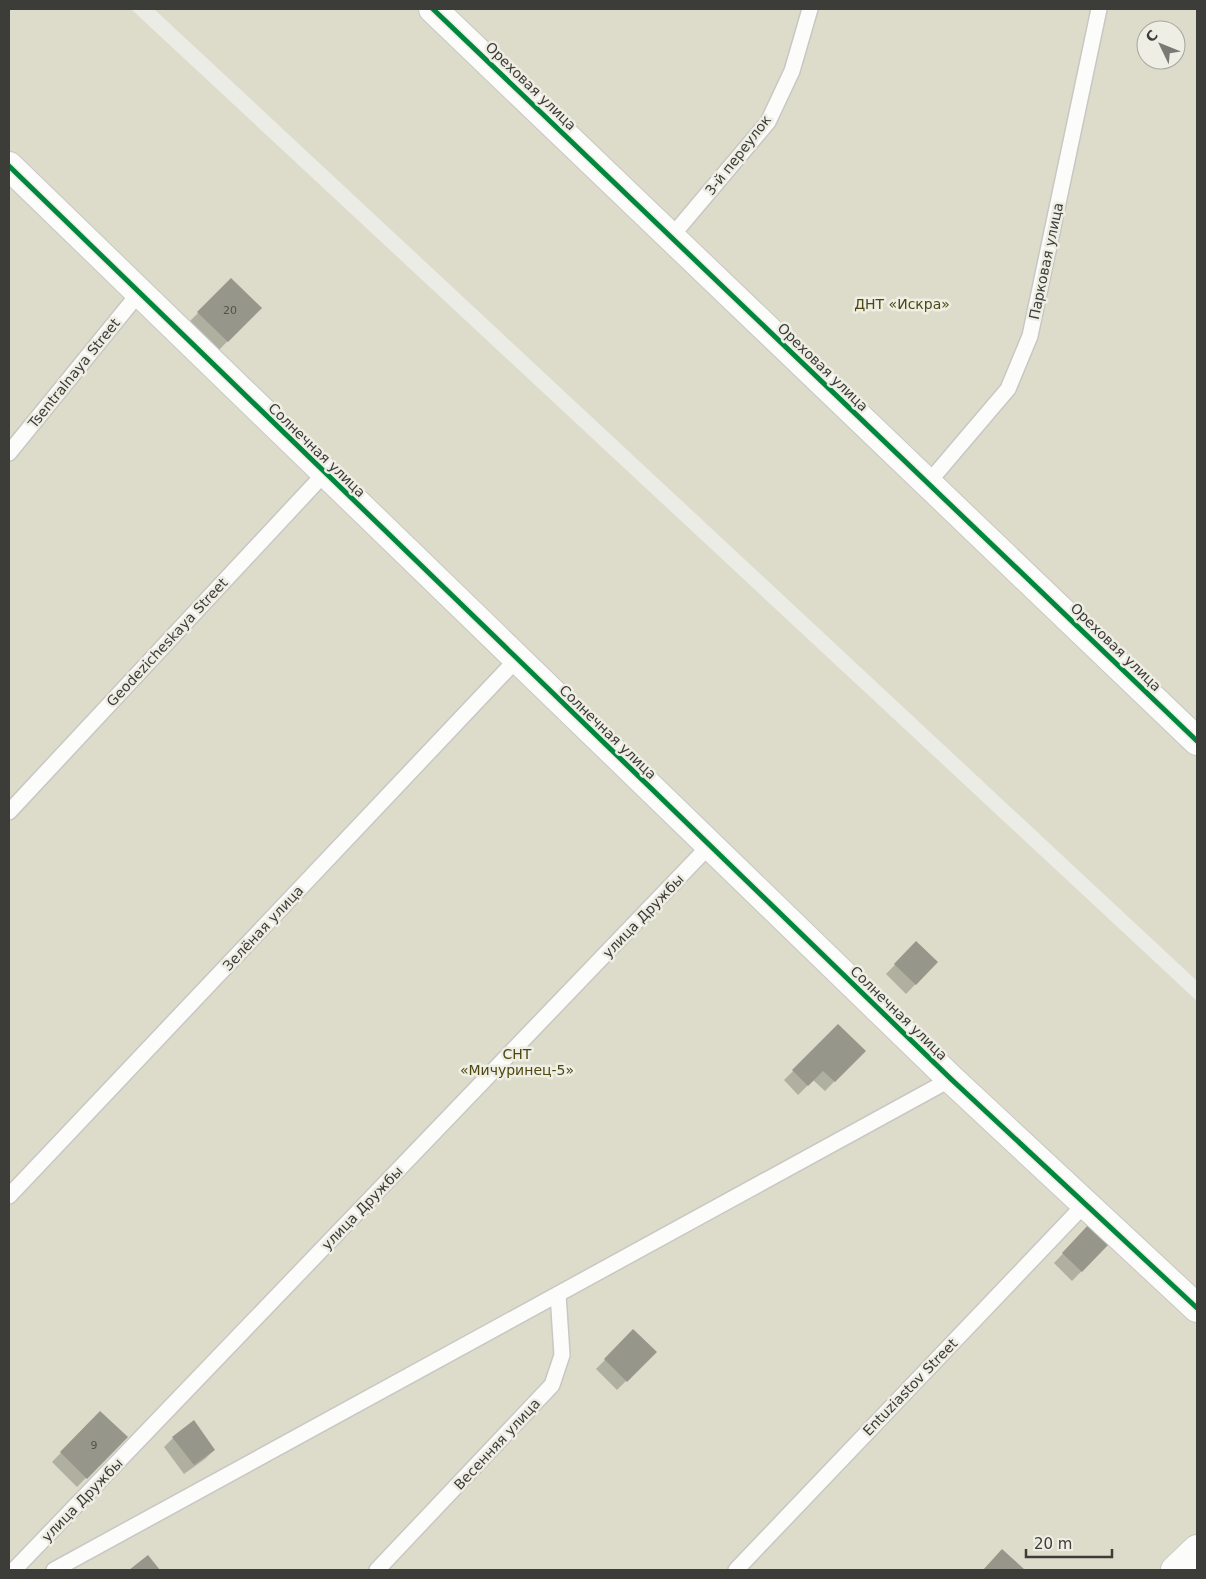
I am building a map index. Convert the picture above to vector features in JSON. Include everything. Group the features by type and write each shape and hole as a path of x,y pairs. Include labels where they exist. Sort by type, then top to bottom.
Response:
{"street":[{"name":"Ореховая улица","path":"433,9 928,483 1194,732"},
{"name":"Солнечная улица","path":"9,166 951,1079 1197,1308"},
{"path":"1175,1570 1197,1549"}],"lane":[{"name":"3-й переулок","path":"672,237 768,122 792,71 810,9"},
{"name":"Парковая улица","path":"928,483 1008,388 1030,336 1099,9"},
{"name":"Tsentralnaya Street","path":"9,453 139,293"},
{"name":"Geodezicheskaya Street","path":"9,812 325,473"},
{"name":"Зелёная улица","path":"9,1196 517,659"},
{"name":"улица Дружбы","path":"14,1570 710,846"},
{"path":"54,1570 951,1079"},
{"name":"Entuziastov Street","path":"736,1570 1085,1204"},
{"name":"Весенняя улица","path":"377,1570 552,1385 562,1356 558,1294"}],"green space":[{"name":"СНТ «Мичуринец-5»","path":"9,9 131,9 1197,1001 1197,1559 1186,1570 9,1570"},
{"name":"ДНТ «Искра»","path":"154,9 1197,9 1197,981"}],"building":[{"path":"231,278 262,308 228,342 197,312"},
{"path":"916,941 938,962 916,985 894,964"},
{"path":"838,1024 866,1051 835,1082 823,1071 808,1086 792,1070"},
{"path":"1090,1223 1110,1243 1082,1272 1062,1253"},
{"path":"633,1329 657,1352 627,1382 604,1359"},
{"path":"100,1411 128,1437 87,1479 60,1452"},
{"path":"194,1420 215,1450 194,1465 172,1437"},
{"path":"1002,1549 1025,1570 983,1570"},
{"path":"148,1555 160,1570 129,1570"}],"cycle path":[{"path":"433,9 1197,741"},
{"path":"9,166 951,1079 1197,1308"}]}
